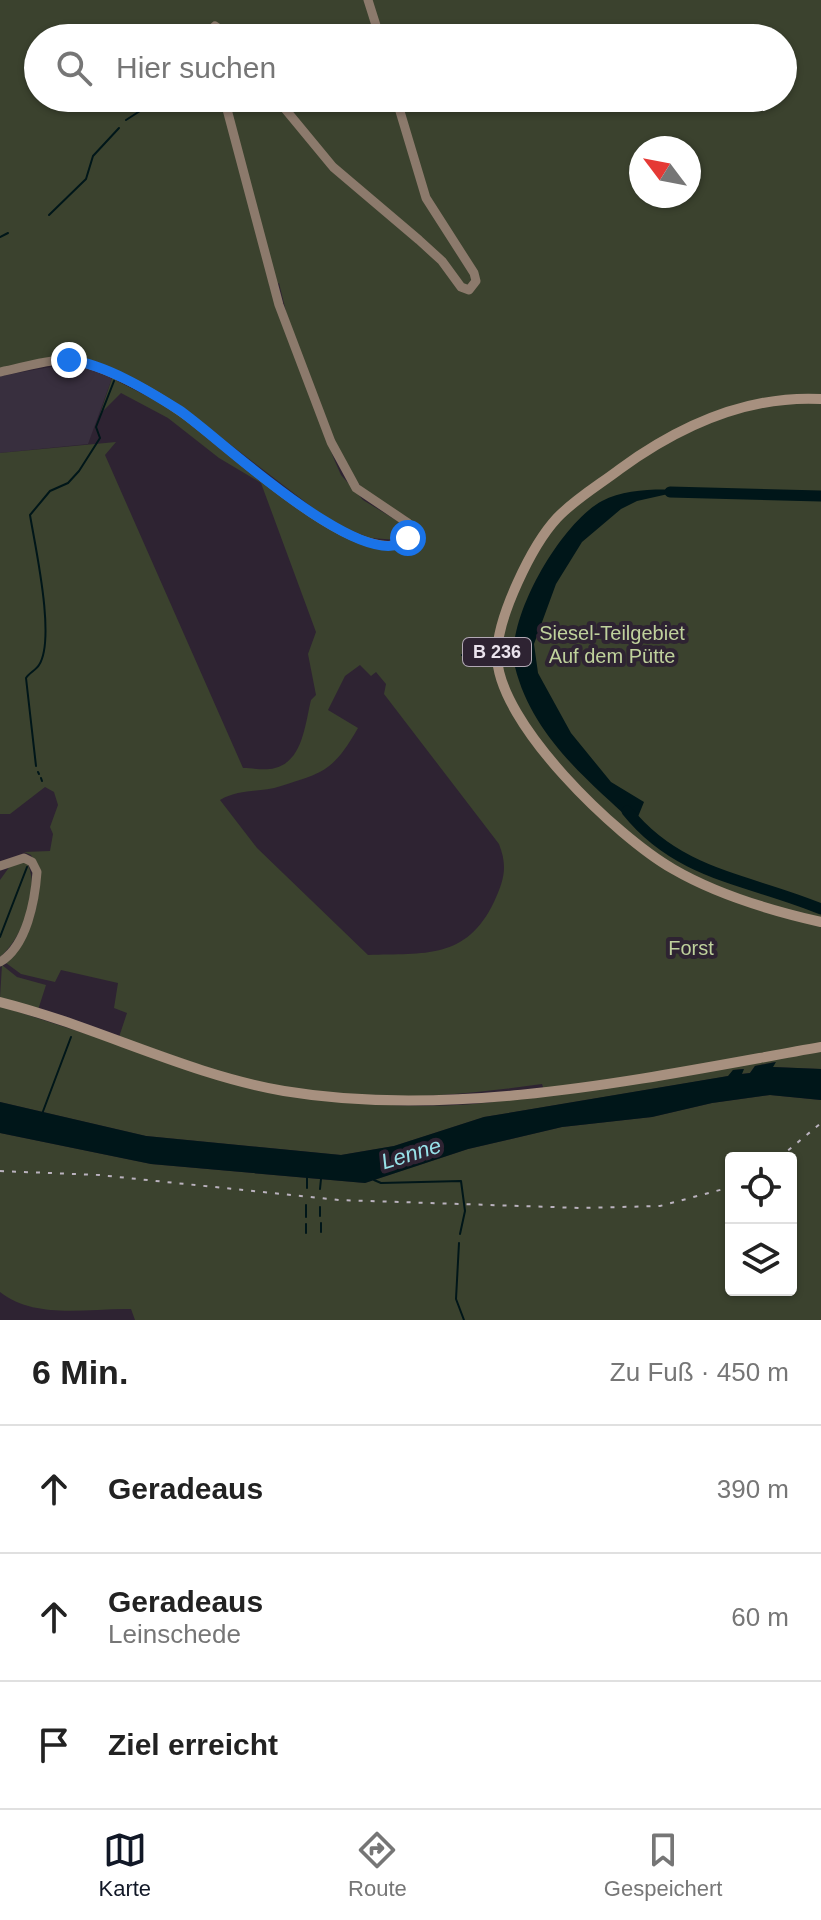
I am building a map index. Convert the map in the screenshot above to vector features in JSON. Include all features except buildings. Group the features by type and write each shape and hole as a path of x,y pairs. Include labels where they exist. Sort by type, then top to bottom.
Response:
{"main road":[{"path":"368,0 376,24"},
{"path":"0,372 69,360 91,365 181,411 282,493 334,527 390,546 401,544 408,538 410,530 406,521 374,503 356,488 331,442 279,305 228,112"},
{"path":"288,112 333,167 430,250 461,287 469,290 475,285 474,273 426,198 400,112"},
{"name":"B 236","path":"821,399 760,401 713,416 639,455 580,499 558,518 540,543 511,601 497,654 498,669 515,708 552,764 575,789 655,858 695,881 821,922"},
{"path":"0,866 24,858 34,864 37,875 21,939 12,953 0,962"},
{"path":"0,1002 249,1083 327,1097 394,1101 468,1099 669,1074 821,1047"}],"shaded area":[{"path":"73,363 112,378 88,444 0,453 0,376"}],"green space":[{"path":"0,0 821,0 821,396 771,399 725,411 681,429 638,453 642,457 706,424 750,409 773,404 821,402 821,1069 772,1067 775,1062 755,1066 750,1073 741,1074 743,1069 733,1070 729,1076 484,1117 394,1146 341,1155 146,1136 0,1102 0,1006 247,1086 320,1099 434,1106 509,1100 545,1093 542,1084 445,1095 347,1096 261,1083 119,1037 127,1013 114,1008 118,983 61,970 55,982 21,974 6,963 30,927 38,897 36,868 31,855 24,852 50,851 53,834 50,827 58,805 54,792 45,787 10,814 0,814 0,453 116,442 105,455 243,768 275,768 292,758 297,750 311,700 316,695 308,654 316,632 261,483 219,458 168,418 121,393 100,414 112,378 177,414 286,501 349,538 380,547 408,545 413,530 407,517 366,493 345,466 294,344 279,283 273,288 269,285 341,475 363,500 404,525 405,532 399,540 370,538 334,524 184,409 77,355 0,370","holes":["334,163 425,241 420,246 328,168","360,665 371,676 376,672 386,684 384,694 502,852 502,880 483,921 457,944 442,950 368,955 257,848 220,800 235,794 273,788 327,768 342,753 358,728 328,710 345,676"]},
{"path":"25,859 32,883 28,911 16,937 0,957 0,880 10,866"},
{"path":"2,965 17,977 46,985 38,1010 0,998"},
{"path":"770,1095 821,1100 821,1320 135,1320 131,1309 46,1309 14,1301 0,1292 0,1133 151,1164 365,1183 468,1149 562,1127 652,1117 712,1103"}],"water":[{"path":"686,490 637,501 621,509 582,542 556,584 534,644 538,673 571,733 611,782 644,802 635,824 580,772 548,735 523,691 515,667 514,647 518,624 539,575 554,551 586,513 602,501 621,494"},
{"name":"Lenne","path":"776,1062 773,1067 821,1069 821,1100 770,1095 712,1103 652,1117 562,1127 468,1149 365,1183 151,1164 0,1133 0,1102 146,1136 341,1155 394,1146 484,1117 728,1076 733,1070 744,1069 742,1074 750,1073 755,1066"}],"waterway":[{"path":"126,120 138,112"},
{"path":"49,215 86,179 93,156 119,128"},
{"path":"0,237 8,233"},
{"path":"36,766 26,678 39,665 44,652 45,614 30,515 50,491 68,483 79,471 100,438 96,427 114,381"},
{"path":"670,492 821,496"},
{"path":"462,655 492,654"},
{"path":"505,657 514,655"},
{"path":"627,811 647,833 692,863 821,909"},
{"path":"0,937 27,867"},
{"path":"42,1114 71,1037"},
{"path":"307,1177 307,1188"},
{"path":"320,1189 321,1179"},
{"name":"Lenne","path":"374,1180 381,1183 461,1181 465,1211 460,1234"},
{"path":"306,1205 306,1217"},
{"path":"320,1207 320,1216"},
{"path":"321,1223 321,1232"},
{"path":"306,1224 306,1233"},
{"path":"459,1243 456,1299 464,1320"}],"railway":[{"path":"786,1152 821,1123"},
{"path":"0,1171 99,1175 339,1200 581,1208 660,1206 725,1189"}],"route":[{"path":"69,360 99,369 181,411 282,493 334,527 390,546 401,544 408,538"}],"park label":[{"name":"Siesel-Teilgebiet Auf dem Pütte","path":"612,644"},
{"name":"Forst","path":"691,948"}]}
